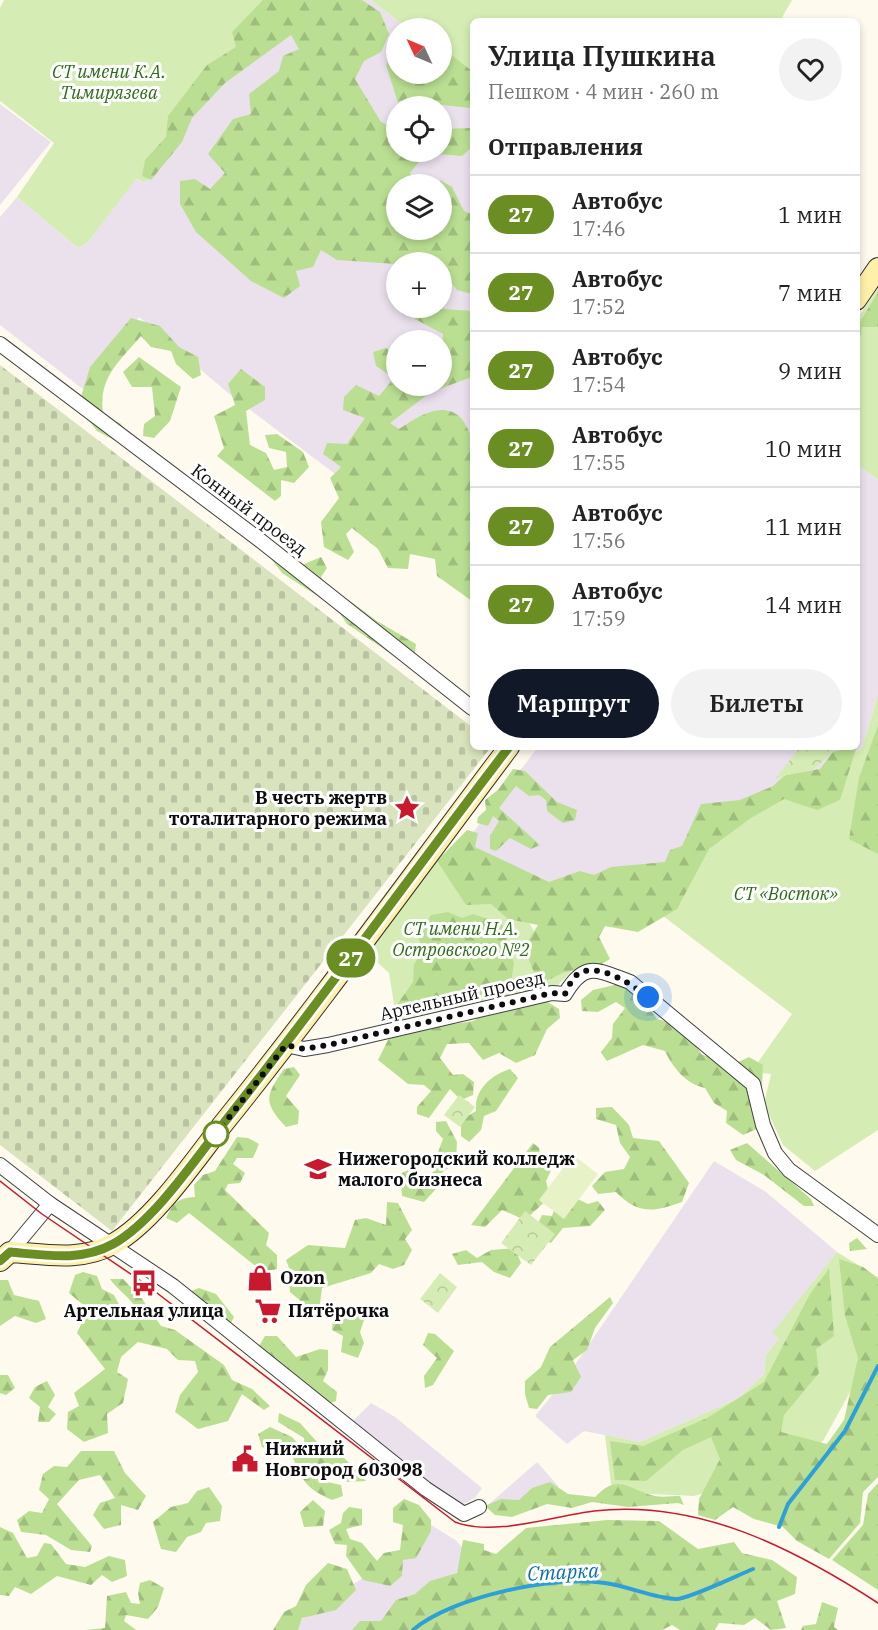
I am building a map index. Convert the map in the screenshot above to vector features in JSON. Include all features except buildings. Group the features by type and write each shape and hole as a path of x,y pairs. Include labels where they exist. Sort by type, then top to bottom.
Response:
{"street":[{"path":"860,294 878,268"},
{"name":"Конный проезд","path":"0,344 261,541 470,706"},
{"path":"5,1256 84,1255 113,1244 137,1226 174,1185 286,1045 507,750"},
{"name":"Артельный проезд","path":"286,1045 304,1049 328,1045 552,993 565,994 576,975 587,970 610,975 630,982 753,1084 763,1125 775,1153 789,1170 878,1235"},
{"path":"0,1165 50,1204 173,1286 426,1489 464,1514 479,1508"},
{"path":"5,1256 50,1204"},
{"path":"24,1236 30,1248 41,1254"}],"shaded area":[{"path":"276,0 371,0 394,18 386,18 386,84 452,84 452,76 470,80 470,547 355,489 228,393 139,317 84,390 0,325 0,217 17,197 78,248 88,242 137,177 144,183 165,145"},
{"path":"0,104 51,142 0,205"},
{"path":"860,466 878,480 878,695 860,750"},
{"path":"536,750 860,750 837,768 669,866 552,887 462,847"},
{"path":"714,1161 766,1192 837,1252 773,1333 779,1338 766,1355 764,1374 739,1398 640,1442 584,1431 567,1444 535,1416 564,1381"},
{"path":"371,1403 395,1417 482,1488 475,1498 464,1504 456,1504 353,1421"},
{"path":"537,1462 559,1487 511,1506 488,1505"},
{"path":"428,1523 457,1541 472,1562 373,1630 288,1630 319,1606 391,1560"}],"green space":[{"name":"СТ имени К.А. Тимирязева","path":"4,0 276,0 166,145 171,151 144,183 137,178 88,242 78,248 17,197 54,143 0,101 0,8"},
{"path":"263,0 362,0 380,12 386,27 386,41 381,52 364,61 355,79 381,122 386,124 386,162 419,162 410,174 386,174 386,240 452,240 452,187 464,211 470,213 470,293 457,290 452,284 452,252 386,252 386,263 337,260 321,250 313,267 296,271 300,286 284,298 251,281 196,232 180,204 180,181 195,179 210,189 225,173 208,154 233,119 251,114 249,94 279,71 283,56 299,49 291,35 225,83 192,118 182,142 151,180 142,176 145,160 166,137 168,116 207,65 236,47 232,32"},
{"path":"371,0 792,0 782,18 470,18 470,78 452,64 452,18 394,18"},
{"path":"452,56 470,69 470,108 452,106 452,96 396,96 392,84 452,84"},
{"path":"470,128 470,149 462,156 452,155 452,129"},
{"path":"878,288 878,480 860,466 860,315"},
{"path":"878,292 878,327 862,327 860,336 860,322"},
{"path":"452,310 470,311 470,378 452,384 452,330 436,330 415,319 452,318"},
{"path":"131,318 160,326 179,347 198,357 201,375 193,379 176,364 171,351 151,347 141,336 111,372 103,393 104,418 120,423 132,439 125,446 97,431 78,407 90,367"},
{"path":"386,348 386,373 376,366 373,352"},
{"path":"139,357 181,387 170,421 154,438 143,436 144,424 155,416 152,387 132,387 123,372"},
{"path":"0,365 470,725 470,750 489,750 112,1231 0,1145"},
{"path":"241,369 265,387 265,400 246,411 250,445 266,453 274,470 287,467 286,452 269,448 265,435 277,434 303,452 309,467 294,483 281,480 281,496 275,501 217,456 224,448 214,416 235,405 228,384"},
{"path":"356,385 379,396 386,388 386,396 426,396 390,423 399,429 429,412 445,410 460,417 470,434 470,600 437,576 435,559 410,554 408,569 388,568 378,549 352,528 346,534 354,552 348,560 324,547 321,522 339,498 330,478 341,467 323,454 327,443 347,444 365,418 343,410 344,397"},
{"path":"269,544 278,544 302,565 321,557 327,568 321,577 334,598 346,598 377,621 416,644 414,658 403,662 347,624 336,608 282,573 266,552"},
{"name":"СТ «Восток»","path":"878,695 878,1130 815,1171 783,1145 764,1104 771,1074 751,1072 792,1014 663,916 719,826 837,768 862,748"},
{"path":"878,725 878,854 849,839 859,778"},
{"path":"798,750 836,750 814,769 776,778"},
{"path":"856,750 840,800 817,810 784,799 751,818 709,849 677,909 638,932 605,926 599,937 610,959 602,964 562,973 539,985 524,947 538,925 508,919 491,904 466,905 437,861 467,830 478,833 475,847 549,882 580,871 594,875 611,867 665,862 670,850 682,846 701,804 740,800 773,786 785,775 820,769 833,752"},
{"path":"513,769 525,771 557,802 577,810 575,820 563,823 547,811 546,800 539,795 529,796 516,786 499,808 540,845 531,849 510,838 496,851 490,849 490,836 499,821 493,816 488,826 477,823 478,817 486,810 485,800 498,790"},
{"name":"СТ имени Н.А. Островского №2","path":"442,854 524,914 538,938 567,962 571,972 558,985 397,1023 389,973 366,952"},
{"path":"448,912 462,918 473,914 502,924 514,963 510,988 489,999 453,1005 397,1020 389,1016 413,982 414,964 423,950 417,935 431,915"},
{"path":"619,984 644,1001 657,1019 684,1031 702,1055 714,1057 728,1067 749,1057 763,1065 762,1086 752,1097 759,1128 743,1135 726,1123 727,1111 714,1103 705,1088 686,1079 665,1051 643,1045 607,1061 601,1052 612,1038 613,1024 625,1008 616,1002 598,1012 582,1011 581,1000 593,990"},
{"path":"533,993 559,1009 560,1018 547,1029 535,1055 516,1063 499,1053 483,1060 469,1043 447,1044 440,1058 453,1075 463,1074 474,1082 473,1095 461,1100 450,1089 429,1118 417,1114 417,1107 431,1091 424,1085 408,1084 378,1060 388,1040 405,1028 421,1031 440,1022 454,1024 474,1021 484,1011"},
{"path":"294,1067 300,1075 286,1096 299,1111 298,1124 286,1127 273,1111 269,1099 273,1086 284,1069"},
{"path":"510,1069 518,1078 496,1111 484,1116 481,1130 469,1142 461,1136 461,1120 476,1111 478,1096 485,1084 496,1075"},
{"path":"459,1095 475,1107 460,1127 444,1115"},
{"path":"612,1107 629,1125 633,1138 659,1141 689,1183 682,1202 663,1208 639,1208 616,1192 598,1194 592,1186 605,1172 624,1169 630,1157 620,1143 616,1125 596,1119 596,1108"},
{"path":"446,1121 457,1142 456,1162 439,1175 436,1189 424,1202 402,1196 400,1174 408,1170 424,1178 436,1170 437,1155 443,1139 436,1131 436,1122"},
{"path":"237,1137 248,1138 259,1144 253,1158 237,1158 233,1164 245,1173 240,1183 228,1184 225,1190 269,1233 266,1245 277,1255 277,1269 263,1272 189,1213 177,1223 166,1218 177,1202 195,1197 194,1185 203,1175 215,1171"},
{"path":"533,1143 539,1148 541,1158 556,1160 546,1181 550,1197 525,1220 502,1210 485,1227 471,1225"},
{"path":"747,1143 811,1199 814,1206 804,1206 764,1175 736,1160 730,1150"},
{"path":"573,1155 598,1174 564,1219 539,1200"},
{"path":"573,1197 588,1204 598,1201 605,1210 590,1226 563,1228 551,1243 532,1236 542,1215 552,1216 556,1204"},
{"path":"387,1202 398,1203 412,1230 405,1239 412,1250 404,1265 393,1269 379,1264 371,1273 322,1288 320,1304 310,1309 290,1292 289,1280 304,1276 289,1268 286,1260 308,1245 345,1248 355,1220 366,1218 386,1225"},
{"path":"525,1211 555,1234 531,1265 501,1243"},
{"path":"857,1238 867,1249 850,1251 849,1243"},
{"path":"515,1248 521,1263 510,1278 494,1272 482,1262 458,1265 452,1254 466,1250 477,1258 491,1250"},
{"path":"837,1252 860,1266 876,1345 823,1441 760,1476 694,1496 612,1492 605,1435 640,1442 739,1398 764,1374 766,1355 779,1338 772,1333"},
{"path":"839,1259 863,1267 878,1278 878,1477 863,1492 860,1523 829,1559 797,1541 783,1527 754,1519 733,1507 715,1520 698,1515 699,1499 720,1459 711,1437 683,1450 646,1481 615,1480 610,1441 643,1446 707,1418 764,1382 810,1294 829,1269 834,1336 816,1349 819,1373 784,1415 781,1432 827,1444 844,1420 858,1358 845,1316"},
{"path":"83,1272 97,1276 102,1289 114,1295 124,1314 138,1312 110,1279 123,1279 140,1296 161,1326 175,1330 224,1365 232,1380 252,1389 270,1406 264,1410 242,1394 228,1421 198,1429 175,1412 180,1395 198,1372 195,1361 178,1360 167,1349 138,1342 121,1357 117,1372 128,1379 123,1403 107,1414 108,1433 84,1442 67,1429 68,1412 79,1406 74,1393 105,1369 77,1333 88,1309 69,1293 75,1275"},
{"path":"440,1273 457,1287 438,1313 420,1299"},
{"path":"0,1280 8,1280 14,1295 39,1301 46,1319 36,1323 15,1316 0,1326"},
{"path":"199,1288 216,1294 234,1317 229,1327 189,1305 191,1291"},
{"path":"610,1297 613,1303 595,1328 587,1350 573,1360 581,1377 571,1392 548,1395 537,1409 529,1408 525,1394 525,1381 541,1367 550,1347"},
{"path":"349,1306 363,1306 364,1320 360,1332 364,1343 358,1358 341,1352 343,1336 332,1330 333,1319"},
{"path":"428,1333 435,1334 454,1351 433,1385 425,1388 424,1376 437,1358 423,1345"},
{"path":"265,1336 277,1336 296,1357 320,1349 328,1350 328,1370 323,1381 337,1392 336,1401 320,1407 300,1383 262,1367 253,1356"},
{"path":"0,1375 8,1375 15,1388 6,1395 0,1393"},
{"path":"47,1381 55,1395 48,1407 56,1414 49,1422 38,1422 40,1407 29,1398 35,1387"},
{"path":"279,1413 300,1423 318,1443 330,1443 366,1481 347,1482 339,1472 323,1467 323,1481 341,1485 343,1496 332,1500 311,1488 303,1479 293,1458 262,1447 258,1434 270,1427 292,1437 305,1451 304,1438 278,1422"},
{"path":"81,1451 114,1451 125,1473 146,1496 138,1510 121,1505 121,1525 104,1529 93,1515 100,1503 115,1498 100,1475 79,1480 57,1504 92,1546 90,1552 71,1550 46,1535 21,1532 17,1520 29,1511 42,1513 49,1499 39,1490 43,1474 54,1466 67,1467"},
{"path":"550,1482 568,1494 595,1497 610,1486 622,1484 654,1496 680,1496 684,1505 678,1503 628,1507 592,1502 572,1508 547,1504 512,1517 495,1515 485,1506 501,1499 519,1500 532,1488"},
{"path":"878,1483 878,1590 832,1560 863,1525 868,1494"},
{"path":"209,1487 222,1506 220,1521 206,1523 201,1532 187,1537 176,1552 161,1549 153,1522 171,1507 188,1503 197,1491"},
{"path":"404,1499 419,1505 431,1520 431,1531 416,1558 403,1560 402,1576 390,1586 363,1580 346,1556 347,1545 335,1544 329,1530 341,1523 343,1513 349,1507 362,1509 362,1525 346,1529 350,1539 362,1543 377,1561 384,1553 400,1550 403,1525 393,1522 393,1508"},
{"path":"313,1500 325,1511 323,1526 304,1527 300,1512"},
{"path":"607,1520 659,1521 698,1549 734,1542 742,1553 772,1560 797,1577 795,1594 777,1601 786,1628 771,1630 755,1618 744,1625 719,1623 715,1630 680,1630 672,1625 662,1630 352,1630 360,1621 381,1621 396,1600 415,1594 430,1581 457,1573 463,1540 484,1544 484,1550 496,1554 526,1528"},
{"path":"0,1527 13,1533 27,1558 37,1556 44,1543 51,1544 66,1564 85,1567 109,1556 125,1560 127,1576 112,1582 102,1575 91,1585 57,1576 31,1594 15,1587 9,1596 0,1595"},
{"path":"328,1563 347,1569 356,1590 336,1610 302,1618 298,1630 273,1630 284,1612 296,1606 306,1585"},
{"path":"150,1580 164,1588 158,1607 148,1619 126,1615 124,1621 136,1630 86,1630 105,1628 107,1596 126,1592 131,1603 140,1604 138,1593 140,1583"},
{"path":"822,1602 838,1608 834,1627 838,1630 801,1630 803,1626 816,1624"}],"waterway":[{"name":"Старка","path":"779,1527 788,1504 845,1431 878,1366"},
{"name":"Старка","path":"413,1630 430,1618 452,1608 504,1591 559,1582 584,1581 605,1583 676,1599 702,1591 753,1569"}],"tram line":[{"path":"0,1181 42,1214 144,1283 455,1522 470,1526 505,1526 594,1511 633,1509 707,1520 778,1547 846,1583 878,1603"}],"bus line":[{"name":"27","path":"0,1261 10,1252 84,1255 113,1244 137,1226 174,1185 286,1045 507,750"}],"place":[{"name":"В честь жертв тоталитарного режима","path":"407,808"},
{"name":"Нижегородский колледж малого бизнеса","path":"318,1169"},
{"name":"Ozon","path":"260,1278"},
{"name":"Артельная улица","path":"144,1283"},
{"name":"Пятёрочка","path":"268,1311"},
{"name":"Нижний Новгород 603098","path":"245,1459"}],"route":[{"path":"216,1134 286,1045 304,1049 328,1045 552,993 565,994 576,975 587,970 630,982 648,997"}]}
